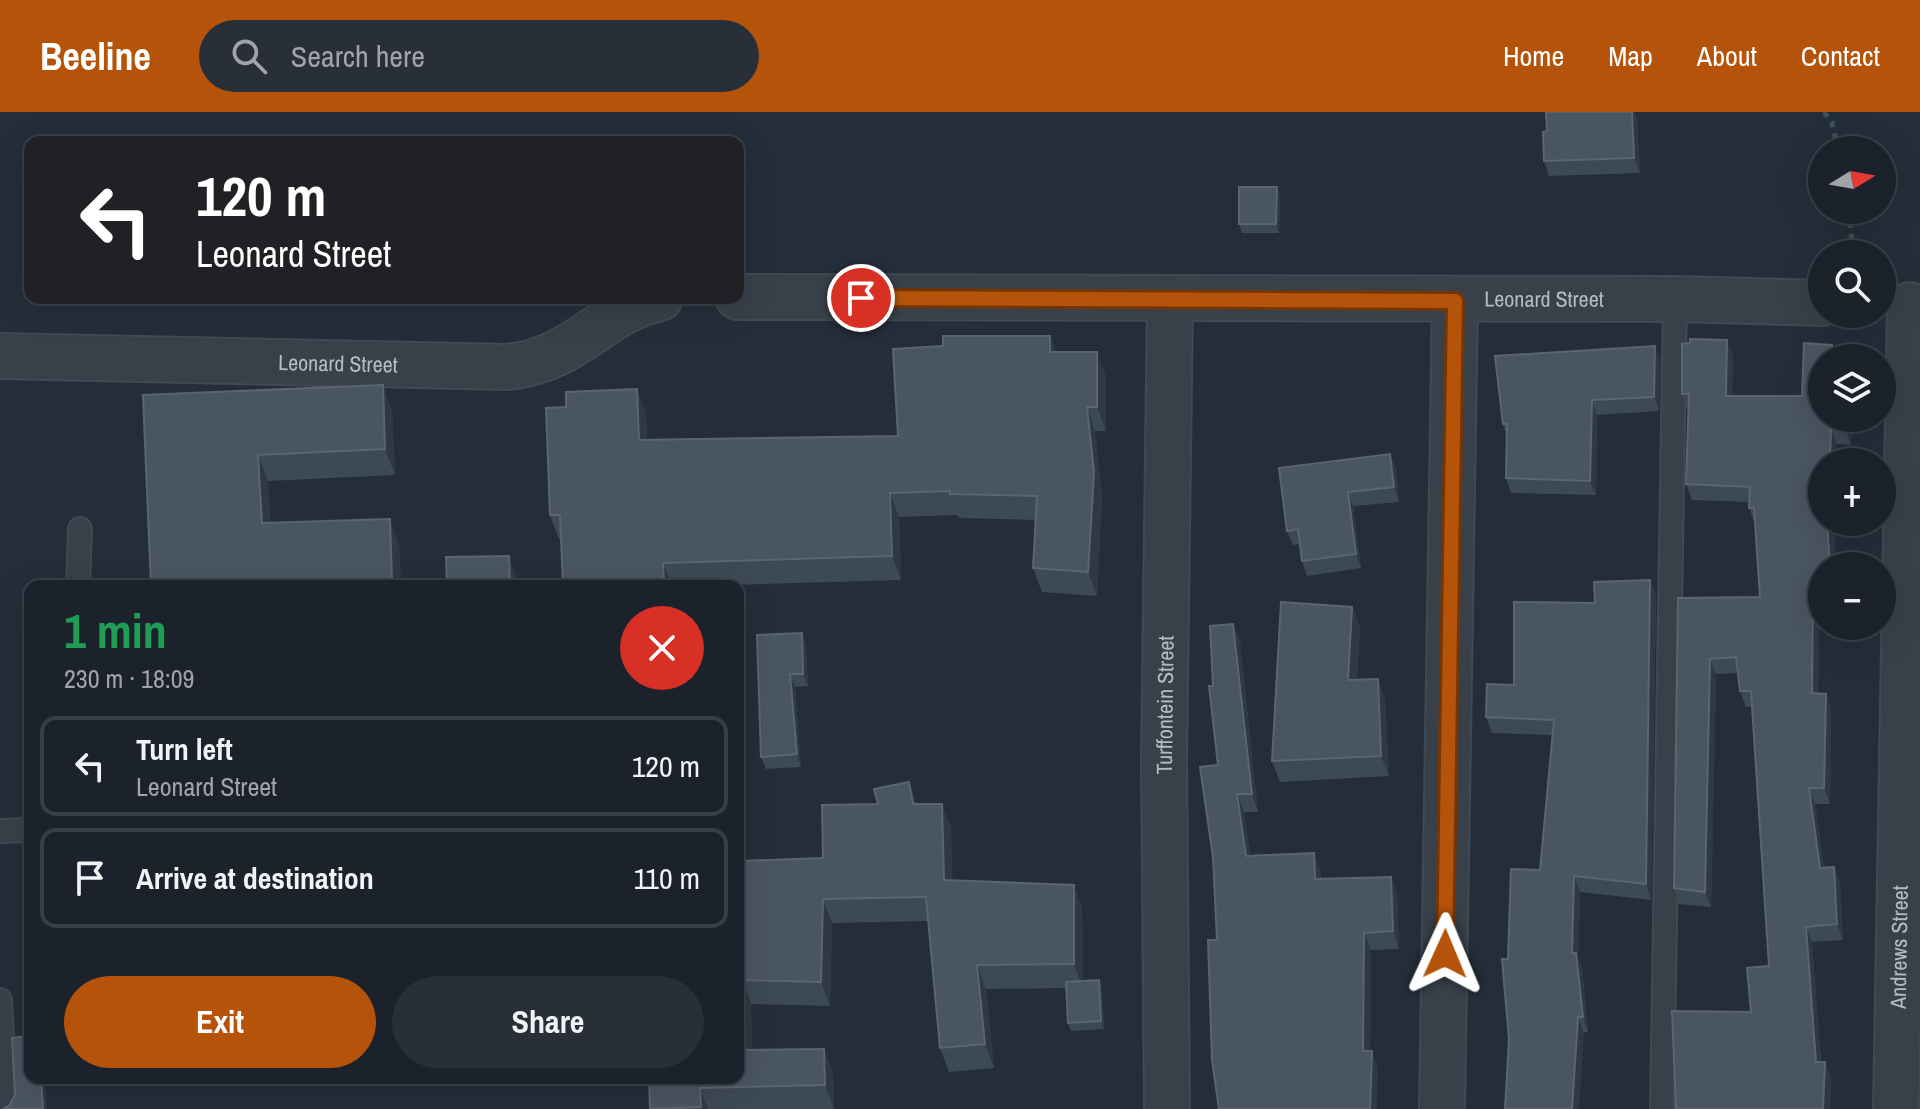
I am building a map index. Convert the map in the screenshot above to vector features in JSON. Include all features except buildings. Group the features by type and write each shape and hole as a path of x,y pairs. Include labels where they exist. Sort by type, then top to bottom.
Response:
{"street":[{"name":"Leonard Street","path":"744,297 1170,301 1675,299 1808,303"},
{"name":"Turffontein Street","path":"1167,1109 1164,760 1170,301"},
{"path":"1442,1109 1455,301"},
{"name":"Leonard Street","path":"0,356 508,367 536,364 557,356 638,304"},
{"name":"Andrews Street","path":"1896,1109 1904,305"}],"lane":[{"path":"1662,1109 1675,299"},
{"path":"78,580 80,529"},
{"path":"0,831 24,830"},
{"path":"0,1000 6,1109"}],"path":[{"path":"1824,112 1832,123 1835,136"}],"route":[{"path":"861,298 1455,301 1445,954"}]}
